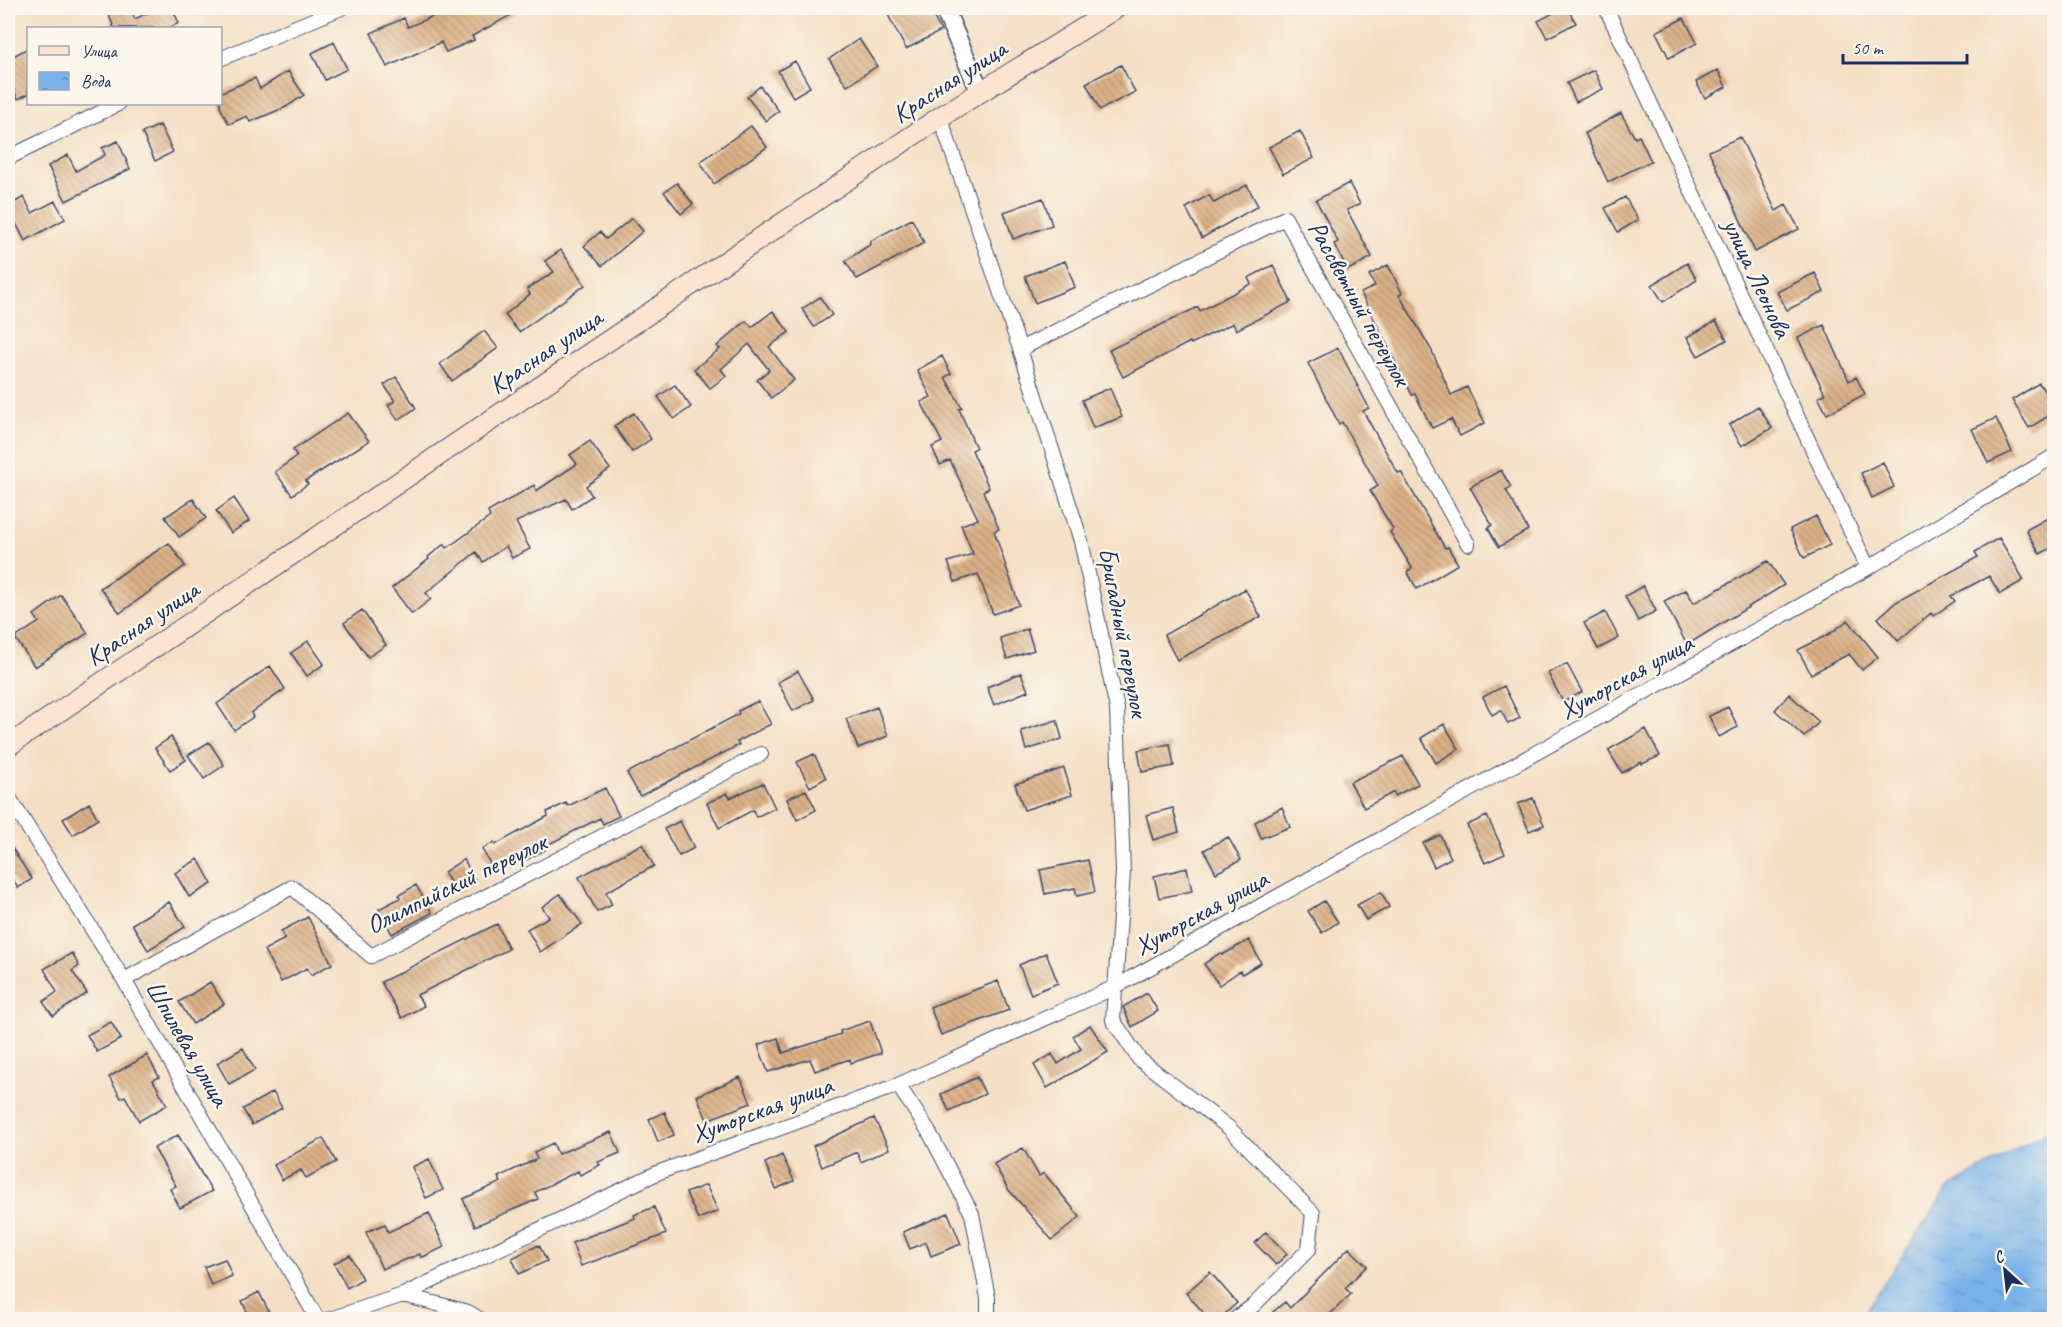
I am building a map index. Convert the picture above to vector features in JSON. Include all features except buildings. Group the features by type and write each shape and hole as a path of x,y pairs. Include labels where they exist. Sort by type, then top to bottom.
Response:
{"main road":[{"name":"Красная улица","path":"8,746 940,117 1116,8"}],"street":[{"path":"222,58 341,8"},
{"path":"944,8 980,91"},
{"name":"улица Леонова","path":"1606,8 1868,568"},
{"path":"8,158 116,105"},
{"name":"Бригадный переулок","path":"940,117 1020,349 1081,541 1118,709 1123,872 1113,1020 1139,1059 1228,1127 1313,1213 1309,1249 1254,1305 1234,1320"},
{"name":"Рассветный переулок","path":"1020,349 1285,218 1468,544"},
{"name":"Хуторская улица","path":"327,1320 403,1295 657,1173 898,1085 1115,987 1868,568 2055,456"},
{"name":"Олимпийский переулок","path":"124,980 292,887 371,956 761,754"},
{"name":"Шпилевая улица","path":"8,796 124,980 318,1320"},
{"path":"898,1085 928,1130 972,1214 988,1298 988,1320"},
{"path":"403,1295 468,1312 481,1320"}],"water":[{"path":"2054,1128 2054,1319 1860,1319 1948,1188"}]}
